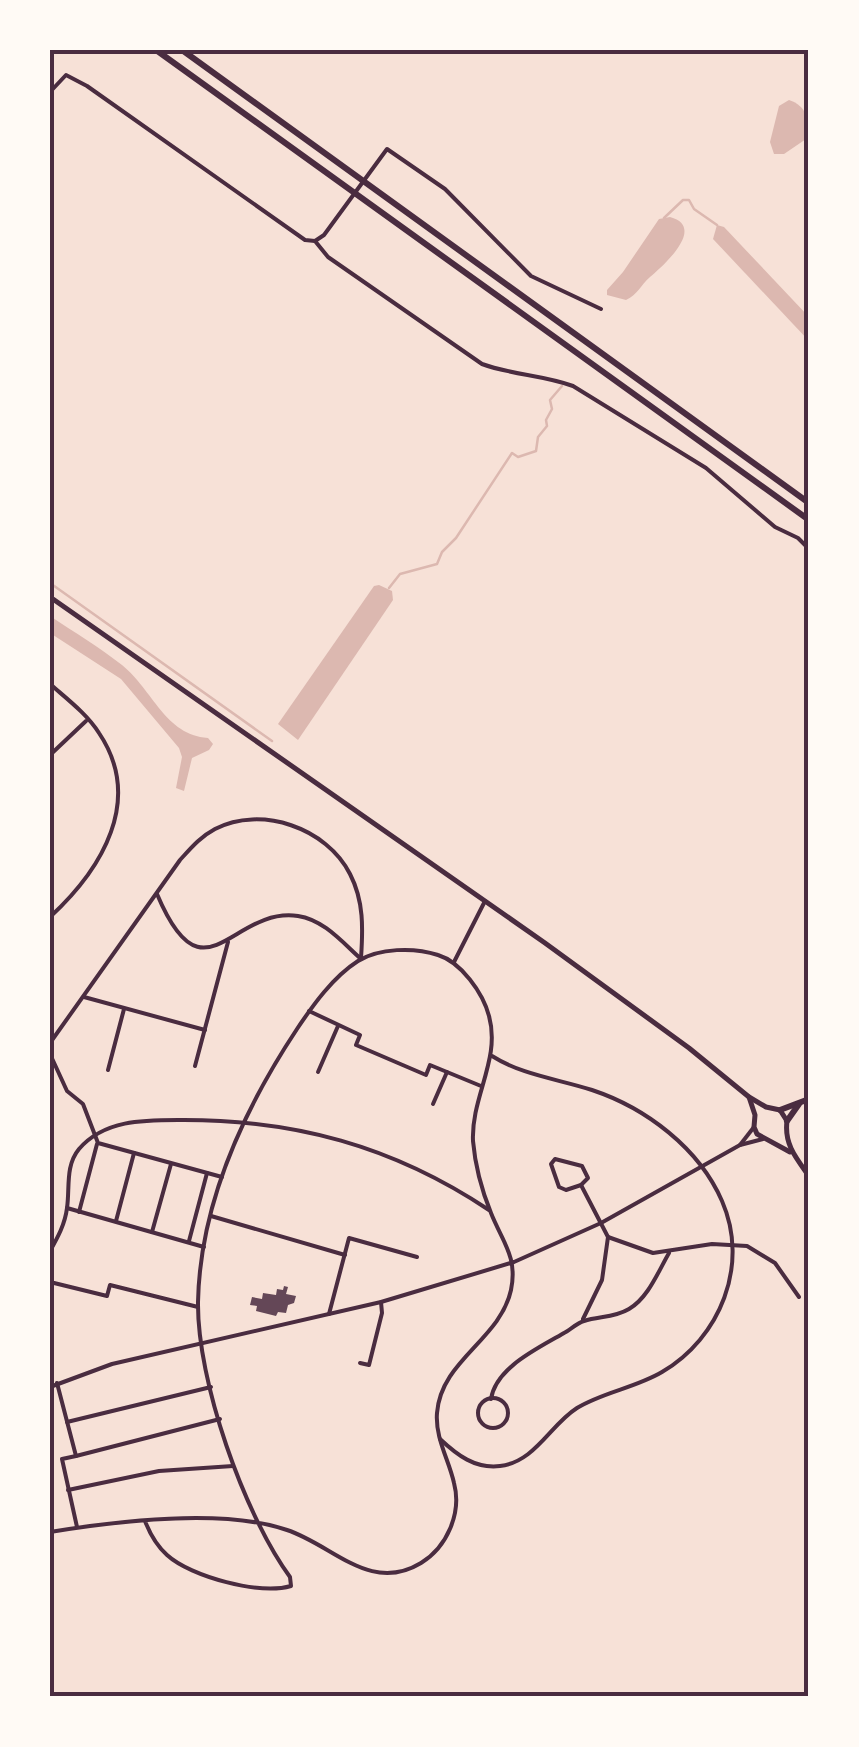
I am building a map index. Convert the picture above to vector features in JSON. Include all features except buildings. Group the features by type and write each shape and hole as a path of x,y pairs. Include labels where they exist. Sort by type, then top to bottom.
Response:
{"highway":[{"path":"156,50 809,520"},
{"path":"182,50 809,503"},
{"path":"780,1110 809,1099"},
{"path":"787,1121 800,1103"}],"street":[{"path":"50,92 66,76 88,86 305,240 315,241 324,235 386,148 471,212 531,276 601,309"},
{"path":"315,241 328,257 482,364 506,373 553,379 573,386 706,468 775,527 798,538 809,549"},
{"path":"50,597 485,901 689,1048 748,1097 780,1110 787,1121 785,1132 792,1154"},
{"path":"50,684 88,720 109,748 119,780 118,814 107,847 50,917"},
{"path":"50,756 88,720"},
{"path":"50,1043 198,840 217,828 254,820 280,822 326,844 350,872 362,915 361,959"},
{"path":"157,894 179,936 197,946 228,942 262,919 301,916 322,924 361,959"},
{"path":"454,962 485,901"},
{"path":"195,1066 228,942"},
{"path":"50,1532 144,1522 256,1522 292,1531 368,1571 402,1572 431,1555 444,1541 452,1526 456,1494 436,1414 447,1379 496,1326 512,1286 514,1262 489,1210 474,1143 474,1114 492,1056 494,1034 488,1009 454,962 403,949 361,959 338,978 309,1011 244,1121 211,1216 198,1307 211,1387 233,1466 256,1522 290,1578 290,1586 258,1588 184,1566 168,1556 144,1522"},
{"path":"82,997 205,1030"},
{"path":"108,1070 124,1009"},
{"path":"309,1011 360,1034 356,1045 426,1075 430,1065 481,1086"},
{"path":"318,1072 339,1025"},
{"path":"50,1054 67,1091 83,1104 98,1143 79,1212"},
{"path":"440,1439 456,1454 482,1466 518,1462 575,1409 663,1372 693,1347 717,1314 731,1275 732,1246 723,1203 703,1168 672,1135 622,1102 510,1068 492,1056"},
{"path":"433,1104 447,1072"},
{"path":"740,1145 754,1127 756,1115 748,1097"},
{"path":"756,1115 766,1107"},
{"path":"50,1250 62,1230 71,1164 78,1150 95,1136 123,1123 244,1121 321,1135 400,1160 447,1182 489,1210"},
{"path":"754,1127 763,1139"},
{"path":"774,1140 785,1132"},
{"path":"50,1388 112,1364 381,1302 514,1262 601,1223 740,1145 774,1140 792,1154 809,1176"},
{"path":"98,1143 222,1177"},
{"path":"116,1222 134,1153"},
{"path":"556,1159 582,1166 588,1178 581,1185 566,1190 559,1187 551,1164 556,1159"},
{"path":"152,1232 171,1162"},
{"path":"188,1242 207,1173"},
{"path":"581,1185 608,1237 602,1280 582,1321"},
{"path":"67,1208 204,1246"},
{"path":"211,1216 345,1255"},
{"path":"608,1237 653,1254 697,1245 747,1246 775,1263 799,1297"},
{"path":"329,1314 349,1238 417,1256"},
{"path":"491,1398 503,1402 508,1413 506,1421 496,1428 487,1428 479,1418 480,1405 491,1398 494,1386 506,1372 582,1321 606,1319 631,1308 648,1290 669,1253"},
{"path":"50,1282 107,1296 110,1285 198,1307"},
{"path":"360,1363 369,1365 382,1313 381,1302"},
{"path":"57,1383 76,1456"},
{"path":"68,1422 211,1387"},
{"path":"77,1528 62,1459 220,1419"},
{"path":"68,1490 159,1472 233,1466"}],"shaded area":[{"path":"789,100 806,114 809,137 784,154 774,154 770,142 779,106"},
{"path":"670,217 684,229 672,256 630,298 607,295 659,219"},
{"path":"717,225 724,227 809,317 809,341 713,239"},
{"path":"374,586 392,591 393,600 298,740 278,724"},
{"path":"50,616 122,665 181,729 208,738 213,744 192,758 184,791 176,788 182,757 179,748 121,679 50,633"}],"waterway":[{"path":"664,218 683,200 689,200 694,209 717,225"},
{"path":"389,588 400,574 437,564 512,453 518,457 536,451 538,437 547,426 552,409 550,400 562,386"},
{"path":"50,583 272,741"}]}
